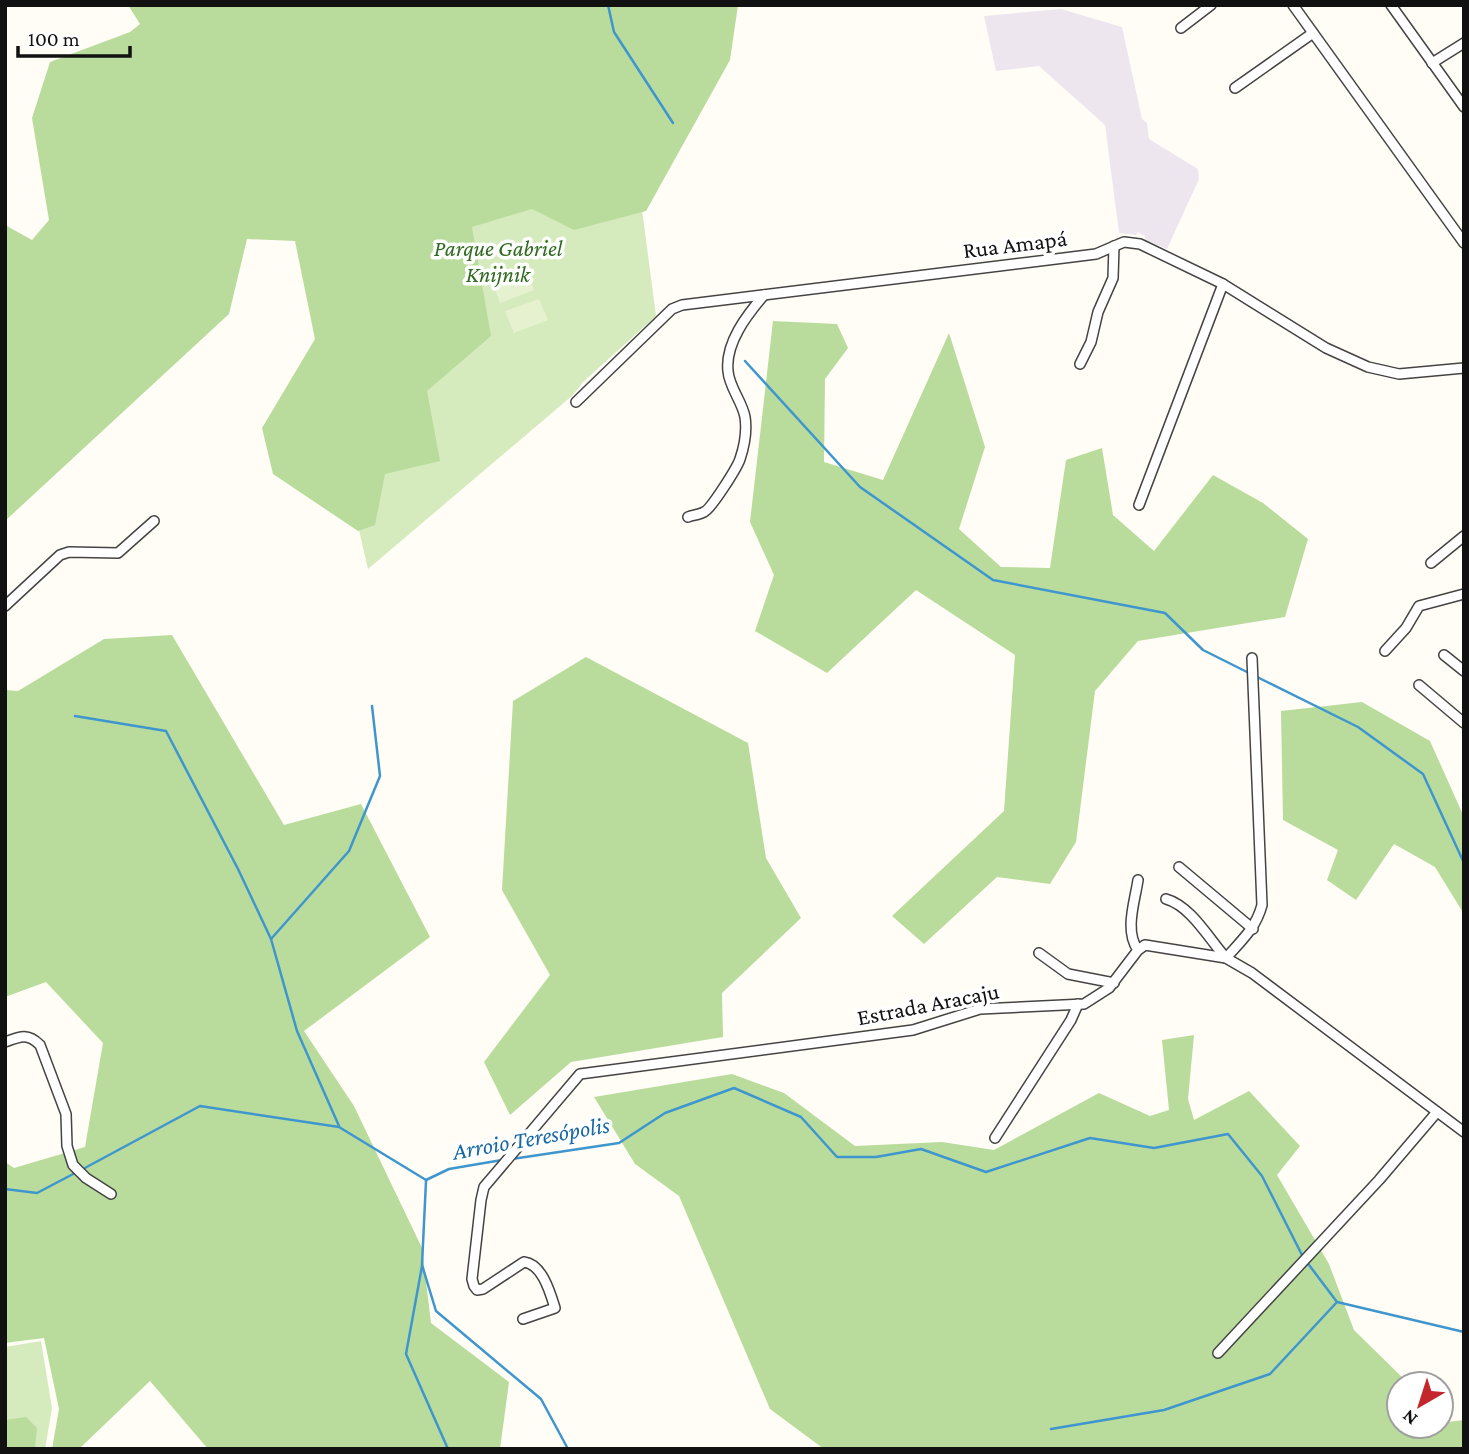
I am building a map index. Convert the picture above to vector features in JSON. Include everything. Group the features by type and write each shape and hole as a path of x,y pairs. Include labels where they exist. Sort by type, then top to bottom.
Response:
{"street":[{"path":"1293,5 1464,243"},
{"path":"1391,5 1464,107"},
{"path":"1181,27 1206,7"},
{"path":"1235,88 1313,33"},
{"path":"1432,63 1464,43"},
{"name":"Rua Amapá","path":"576,401 672,309 682,305 1096,254 1124,242 1140,244 1223,284 1326,348 1368,367 1399,373 1464,368"},
{"path":"1080,365 1091,342 1098,312 1113,278 1114,246"},
{"path":"1139,505 1223,284"},
{"path":"688,517 705,512 713,504 740,461 745,437 744,416 728,372 729,357 749,312 764,295"},
{"path":"5,606 60,555 69,552 118,553 153,521"},
{"path":"1431,563 1464,536"},
{"path":"1385,651 1406,628 1419,606 1464,594"},
{"path":"1444,655 1464,671"},
{"path":"1226,958 1253,929 1262,905 1252,657"},
{"path":"1419,685 1462,722 1464,732"},
{"path":"1179,867 1253,929"},
{"path":"1138,880 1131,930 1138,950 1144,945 1226,958"},
{"path":"1166,899 1175,901 1185,910 1226,958 1252,973 1464,1132"},
{"name":"Estrada Aracaju","path":"523,1319 555,1308 548,1287 529,1262 524,1262 483,1289 477,1290 474,1286 472,1279 484,1187 580,1074 913,1030 980,1009 1079,1004 1110,988 1138,950"},
{"path":"1040,953 1068,974 1114,983"},
{"path":"995,1138 1079,1004"},
{"path":"5,1042 23,1035 40,1045 66,1114 67,1146 73,1165 86,1178 111,1194"},
{"path":"1218,1353 1437,1112"}],"shaded area":[{"path":"1061,9 1122,27 1142,119 1147,123 1149,139 1198,169 1199,179 1167,249 1145,240 1145,236 1138,232 1136,235 1119,233 1105,125 1039,66 996,71 984,16"}],"green space":[{"path":"128,5 738,5 730,60 646,211 574,230 532,209 472,227 491,336 427,391 440,461 385,474 375,525 358,531 273,474 262,428 315,339 295,241 247,239 229,314 5,521 5,225 32,240 49,220 32,118 50,62 130,32 140,24"},
{"name":"Parque Gabriel Knijnik","path":"339,5 630,118 656,316 583,382 573,395 368,569 315,339"},
{"path":"526,268 534,290 500,303 492,281"},
{"path":"539,299 548,320 514,333 505,311"},
{"path":"773,321 837,324 848,348 825,379 824,462 883,480 949,333 985,447 959,529 1001,567 1050,568 1066,460 1102,448 1113,515 1154,551 1213,475 1263,503 1308,539 1285,617 1138,641 1095,691 1076,842 1050,884 997,877 924,944 892,916 1004,811 1015,655 916,590 827,673 755,631 774,575 750,522"},
{"path":"172,635 284,825 361,804 430,937 304,1031 354,1106 422,1248 431,1323 509,1382 500,1449 208,1449 150,1381 80,1448 52,1449 59,1409 44,1338 5,1343 5,1162 14,1168 85,1147 103,1043 46,982 5,997 5,690 18,691 104,639"},
{"path":"586,657 748,743 766,858 801,918 722,993 723,1037 571,1062 510,1115 484,1062 550,975 502,890 513,701"},
{"path":"1362,702 1430,741 1464,817 1464,914 1435,867 1394,844 1356,900 1327,880 1338,850 1283,820 1281,711"},
{"path":"1194,1035 1188,1099 1194,1120 1249,1091 1300,1146 1277,1175 1329,1264 1354,1330 1395,1370 1385,1370 1385,1440 1455,1440 1455,1421 1464,1420 1464,1449 824,1449 770,1409 679,1196 635,1164 594,1097 732,1074 784,1093 855,1146 942,1142 994,1150 1099,1093 1150,1116 1169,1110 1162,1040"},
{"path":"41,1341 52,1408 45,1449 5,1449 5,1347"},
{"path":"26,1417 37,1428 35,1449 5,1449 5,1420"}],"waterway":[{"path":"608,5 614,32 673,123"},
{"path":"745,361 860,487 993,580 1165,613 1203,650 1249,673"},
{"path":"1255,676 1358,727 1423,774 1464,863"},
{"path":"271,939 349,851 380,776 372,706"},
{"path":"75,716 166,731 271,939 297,1031 339,1126"},
{"name":"Arroio Teresópolis","path":"512,1159 619,1143 665,1113 734,1088 801,1117 837,1157 876,1157 921,1149 986,1172 1090,1138 1154,1148 1228,1134 1262,1176 1303,1257 1337,1302 1464,1332"},
{"name":"Arroio Teresópolis","path":"83,1169 200,1106 339,1127 426,1180 449,1169 502,1160"},
{"name":"Arroio Teresópolis","path":"5,1189 37,1193 77,1172"},
{"path":"426,1181 422,1265 436,1311 541,1399 568,1449"},
{"path":"422,1266 406,1354 448,1449"},
{"path":"1051,1429 1164,1410 1270,1374 1337,1302"}]}
